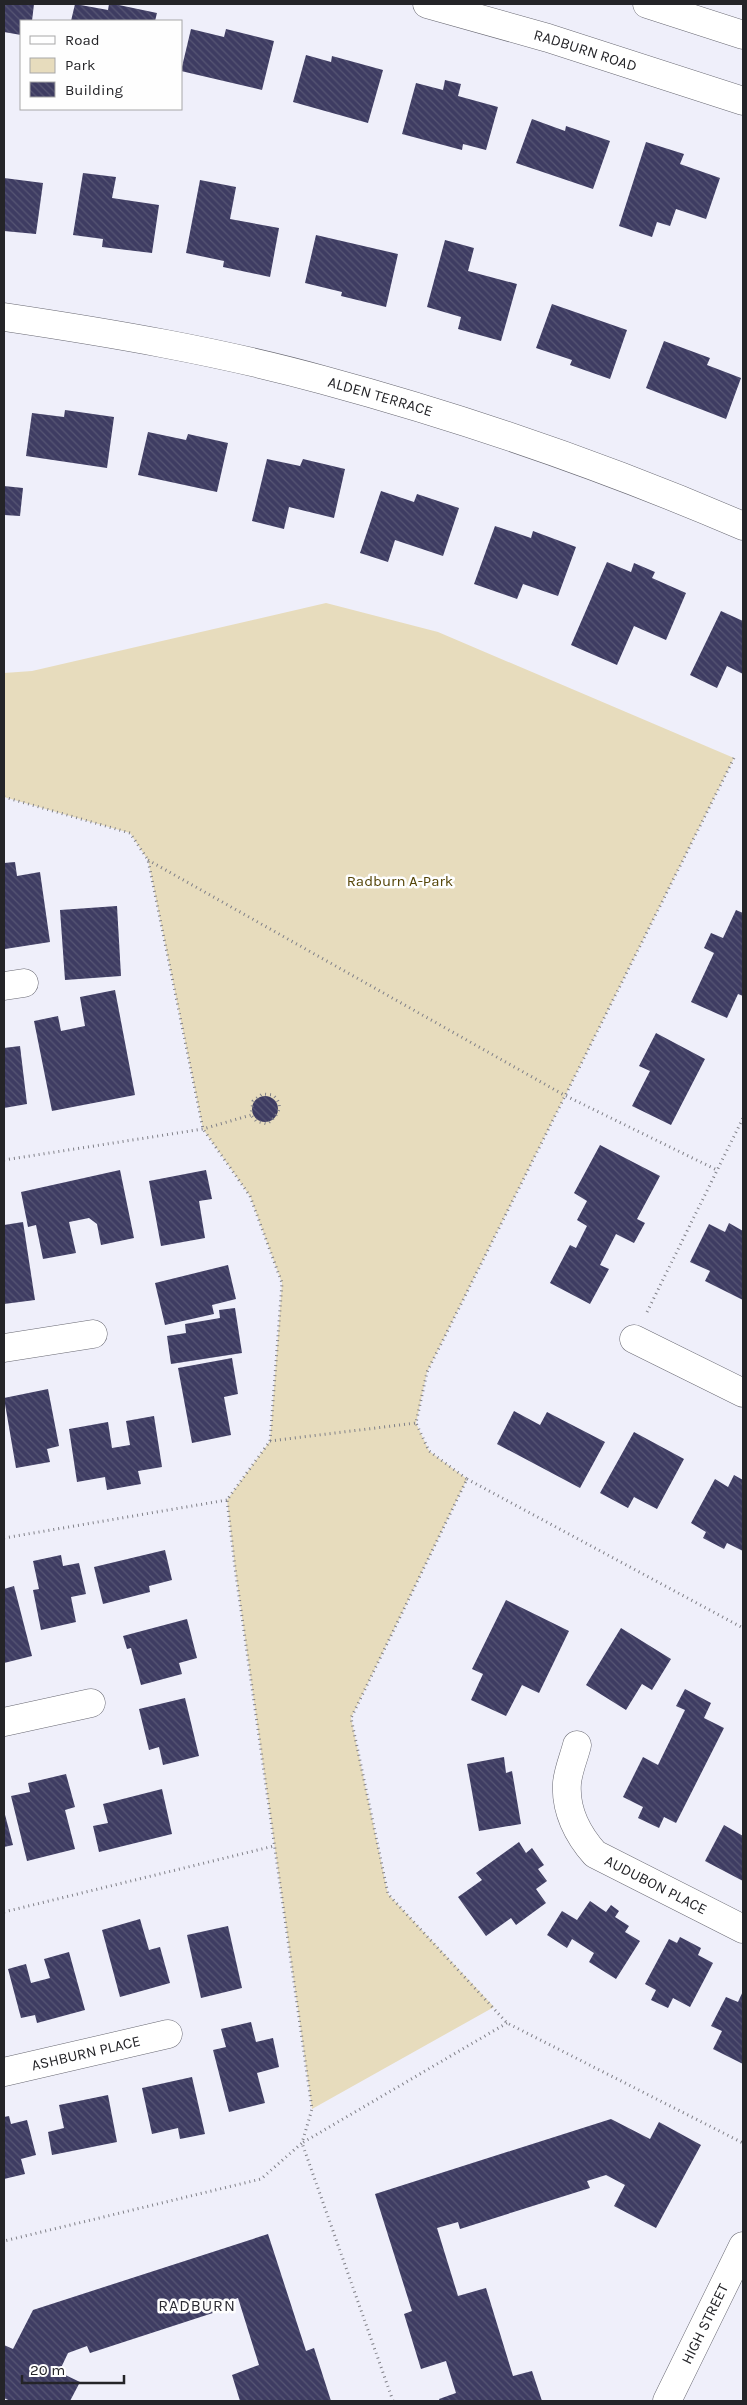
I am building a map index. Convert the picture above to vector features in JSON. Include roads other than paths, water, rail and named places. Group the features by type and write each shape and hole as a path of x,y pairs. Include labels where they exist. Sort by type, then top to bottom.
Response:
{"street":[{"name":"RADBURN ROAD","path":"427,4 548,38 743,101"},
{"path":"647,4 743,35"},
{"name":"ALDEN TERRACE","path":"4,317 103,332 214,354 330,382 438,413 544,447 654,488 743,526"},
{"path":"4,1348 93,1334"},
{"path":"634,1339 743,1393"},
{"path":"4,1722 91,1703"},
{"name":"AUDUBON PLACE","path":"577,1745 567,1783 570,1811 580,1838 595,1854 743,1929"},
{"name":"ASHBURN PLACE","path":"4,2072 168,2034"},
{"name":"HIGH STREET","path":"667,2401 743,2246"}],"district":[{"name":"RADBURN","path":"197,2305"}],"park label":[{"name":"Radburn A-Park","path":"400,881"}]}
